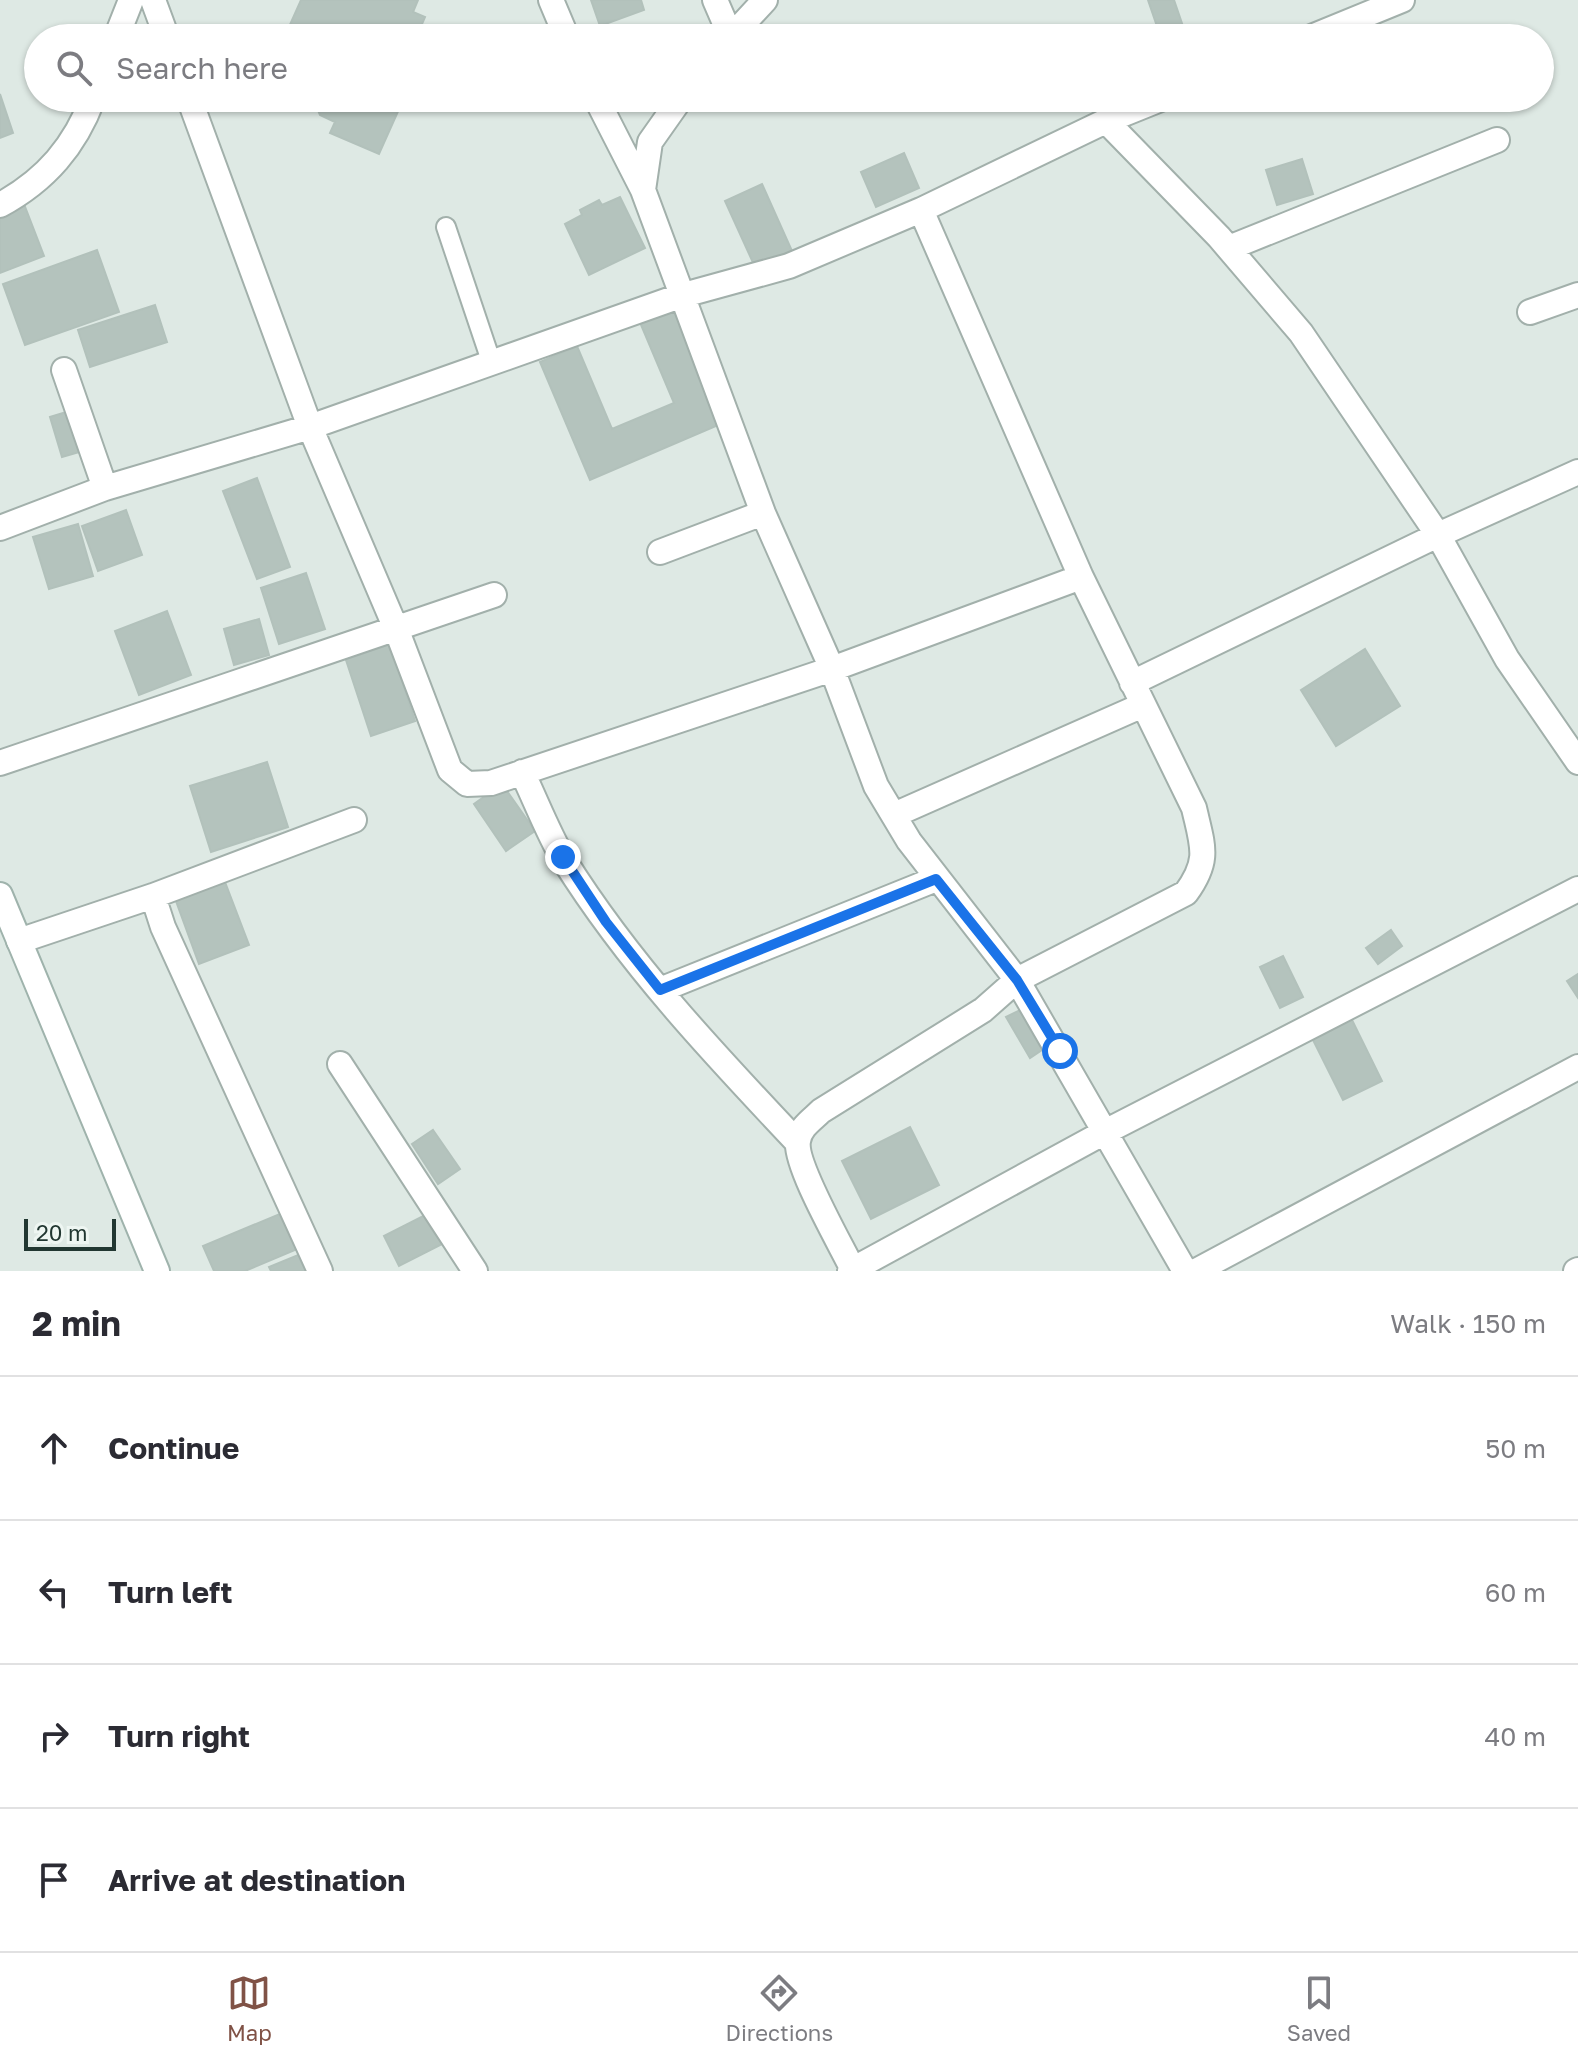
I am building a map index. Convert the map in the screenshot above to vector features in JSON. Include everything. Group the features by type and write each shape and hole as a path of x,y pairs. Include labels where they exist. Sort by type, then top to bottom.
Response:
{"street":[{"path":"122,24 131,0"},
{"path":"153,0 162,24"},
{"path":"551,0 561,24"},
{"path":"715,0 725,24"},
{"path":"742,24 765,0"},
{"path":"1343,24 1402,0"},
{"path":"0,205 25,191 67,152 86,112"},
{"path":"194,112 310,427 397,631 450,770 467,784 491,783 832,669 1081,577"},
{"path":"603,112 643,190 763,513 832,669 876,786 936,879 1017,980 1185,1271"},
{"path":"643,190 650,142 671,112"},
{"path":"0,528 105,488 310,427 680,296 789,266 921,210 1128,112"},
{"path":"1106,121 1229,248 1301,333 1438,535 1507,659 1578,762"},
{"path":"1229,248 1497,140"},
{"path":"797,1142 803,1127 821,1111 983,1010 1017,980 1186,893 1202,871 1204,849 1194,808 1081,577 921,210"},
{"path":"1530,312 1578,295"},
{"path":"64,370 105,488"},
{"path":"1132,683 1438,535 1578,472"},
{"path":"660,552 763,513"},
{"path":"0,763 397,631 494,595"},
{"path":"894,815 1143,705"},
{"path":"522,772 563,857 606,922 660,990 797,1142 802,1166 852,1270 1103,1133 1578,889"},
{"path":"19,941 153,896 354,820"},
{"path":"660,990 936,879"},
{"path":"0,895 157,1271"},
{"path":"153,896 163,927 320,1271"},
{"path":"340,1064 475,1271"},
{"path":"1196,1271 1578,1067"}],"lane":[{"path":"446,227 491,361"}],"building":[{"path":"301,0 418,0 413,12 425,17 422,24 290,24"},
{"path":"591,0 641,0 644,10 599,24"},
{"path":"1148,0 1174,0 1182,24 1156,24"},
{"path":"0,94 13,133 0,138"},
{"path":"319,112 398,112 379,154 330,133 335,122"},
{"path":"904,153 919,188 876,207 861,172"},
{"path":"1302,159 1313,194 1277,205 1266,170"},
{"path":"762,184 792,251 755,267 725,201"},
{"path":"620,197 645,248 589,275 565,224 582,215 580,210 599,200 602,205"},
{"path":"24,204 44,256 0,273 0,213"},
{"path":"97,250 119,312 25,345 3,284"},
{"path":"155,305 167,342 90,367 78,330"},
{"path":"673,306 723,423 590,480 540,362 577,346 612,429 674,403 639,320"},
{"path":"73,410 86,450 62,457 50,417"},
{"path":"257,478 290,567 257,579 223,491"},
{"path":"126,510 142,555 98,571 82,526"},
{"path":"78,524 93,576 49,589 33,537"},
{"path":"306,573 325,629 279,644 261,588"},
{"path":"167,611 191,675 139,695 115,631"},
{"path":"259,619 269,655 234,665 224,629"},
{"path":"390,643 415,721 371,736 345,657"},
{"path":"1365,649 1400,706 1336,746 1301,690"},
{"path":"267,762 288,827 211,852 190,786"},
{"path":"502,784 535,831 506,851 474,804"},
{"path":"225,882 249,945 199,964 176,901"},
{"path":"1391,930 1402,946 1378,964 1366,948"},
{"path":"1283,956 1303,997 1280,1008 1260,967"},
{"path":"1578,974 1578,998 1567,981"},
{"path":"1022,1009 1045,1048 1030,1058 1006,1017"},
{"path":"1351,1018 1382,1081 1343,1100 1312,1038"},
{"path":"910,1127 939,1185 871,1219 842,1161"},
{"path":"433,1130 460,1169 438,1184 412,1144"},
{"path":"287,1211 302,1247 245,1271 214,1271 203,1246"},
{"path":"431,1212 446,1242 399,1266 384,1236"},
{"path":"303,1253 310,1271 271,1271 269,1267"}],"route":[{"path":"563,857 606,922 660,990 936,879 1017,980 1060,1051"}]}
